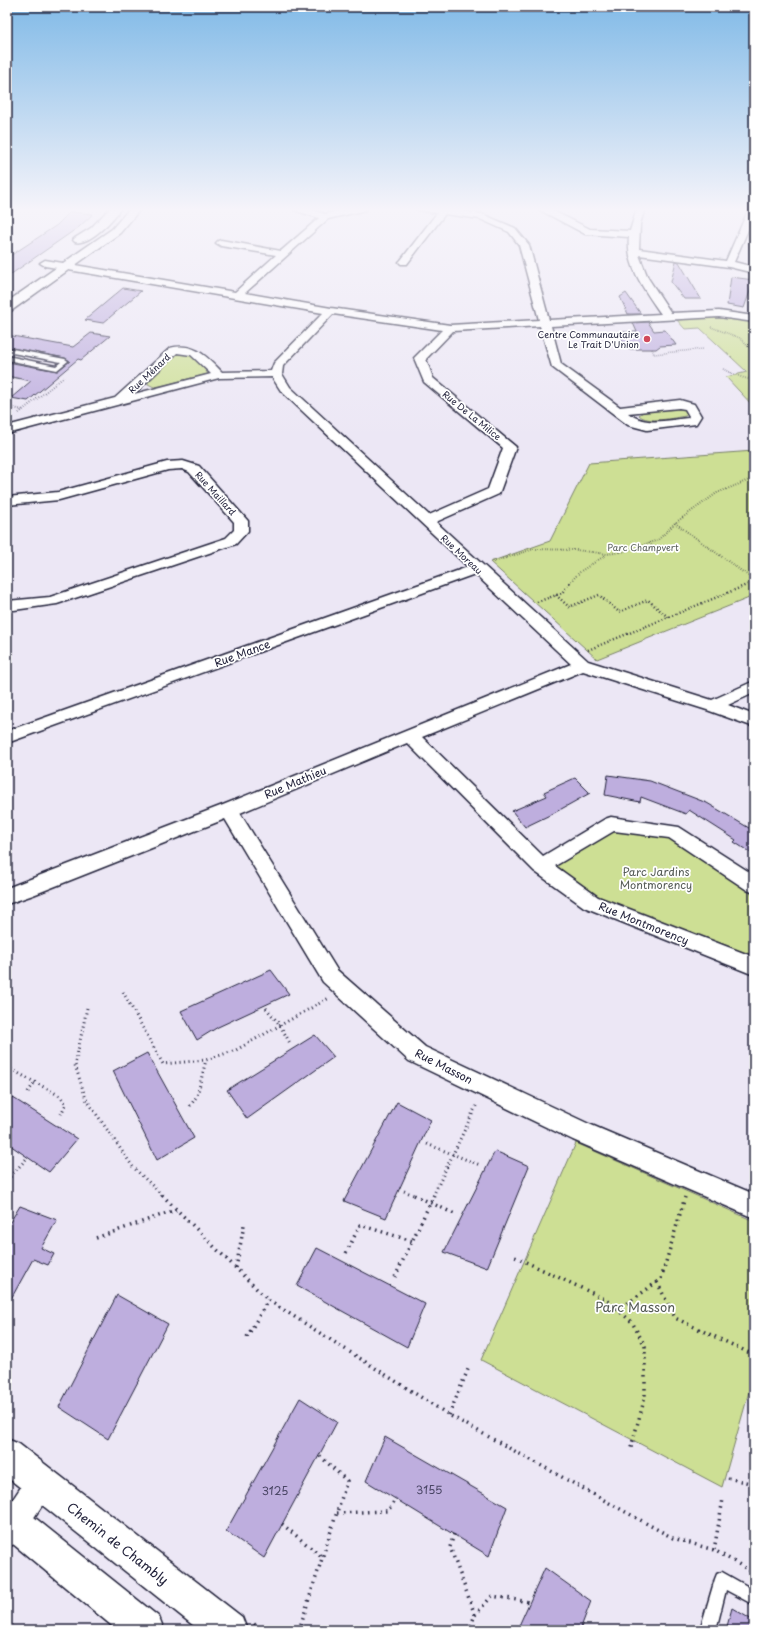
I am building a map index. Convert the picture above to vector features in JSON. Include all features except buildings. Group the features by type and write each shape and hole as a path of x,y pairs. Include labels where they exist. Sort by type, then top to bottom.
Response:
{"street":[{"path":"7,308 40,284"},
{"path":"174,284 331,311 450,328 719,314 754,319"},
{"path":"237,295 249,284"},
{"path":"534,284 556,365 618,412 632,422 647,426 692,421 695,416 690,406 680,404 618,412"},
{"path":"646,284 668,316"},
{"path":"276,374 278,365 331,311"},
{"name":"Rue De La Milice","path":"426,521 494,491 510,447 428,380 420,358 450,328"},
{"name":"Rue Ménard","path":"118,402 174,350 184,348 194,350 219,375"},
{"name":"Rue Ménard","path":"7,430 219,375 276,374"},
{"name":"Rue Moreau","path":"276,374 285,389 577,661 754,721"},
{"name":"Rue Maillard","path":"7,501 59,496 166,466 183,465 194,468 241,521 241,532 231,541 52,600 7,606"},
{"name":"Rue Mance","path":"7,737 477,568"},
{"name":"Rue Mathieu","path":"7,896 26,890 229,810 409,735 577,661"},
{"path":"713,706 754,686"},
{"name":"Rue Montmorency","path":"409,735 541,866 591,902 754,966"},
{"name":"Rue Masson","path":"229,810 330,976 417,1054 581,1132 754,1206"},
{"path":"541,866 610,824 673,832 754,885"},
{"name":"Chemin de Chambly","path":"7,1456 230,1630"},
{"path":"40,1482 9,1525 146,1630"}],"lane":[{"path":"7,350 65,361 57,368 7,358"},
{"path":"708,1630 722,1579 754,1598"}],"path":[{"path":"686,315 700,323 740,338 754,353"},
{"path":"652,349 654,354 704,350"},
{"path":"723,369 744,378 754,380"},
{"path":"18,415 64,377"},
{"path":"7,407 23,410"},
{"path":"477,568 534,549 576,550 607,554 622,552 658,540 676,523 717,493 754,478"},
{"path":"577,661 669,618 754,581 676,523"},
{"path":"649,543 657,550"},
{"path":"521,608 562,593 567,585 585,567 607,554"},
{"path":"556,595 569,607 599,595 619,612 648,600 669,618"},
{"path":"124,992 163,1064 206,1060 236,1050 344,989"},
{"path":"87,1008 75,1065 86,1099 134,1167 268,1300 449,1415 673,1538 714,1550 754,1573"},
{"path":"266,1008 280,1025 291,1045"},
{"path":"190,1106 197,1096 206,1060"},
{"path":"7,1067 60,1096 66,1104 61,1114"},
{"path":"28,1092 35,1082"},
{"path":"395,1277 485,1087"},
{"path":"427,1144 480,1165"},
{"path":"7,1180 28,1157"},
{"path":"616,1308 628,1303 661,1279 690,1179"},
{"path":"404,1191 457,1215"},
{"path":"96,1238 176,1210"},
{"path":"346,1253 360,1225 412,1241"},
{"path":"236,1269 244,1226"},
{"path":"515,1257 605,1299 632,1322 644,1346 645,1397 630,1451"},
{"path":"657,1282 676,1318 754,1355"},
{"path":"246,1337 268,1300"},
{"path":"449,1415 469,1367"},
{"path":"299,1630 347,1481 319,1455"},
{"path":"728,1478 754,1484"},
{"path":"337,1513 388,1511 396,1498"},
{"path":"714,1550 723,1499"},
{"path":"282,1524 322,1557"},
{"path":"454,1534 450,1547 475,1615"},
{"path":"469,1630 475,1615 492,1596 530,1602"}],"green space":[{"path":"720,315 753,320 754,407 726,377 747,372 700,328 685,329 676,319"},
{"path":"183,353 194,354 208,374 154,387 148,384 148,381 175,355"},
{"path":"676,408 687,410 689,414 661,420 643,418 639,415 643,412"},
{"name":"Parc Champvert","path":"754,451 754,596 597,659 490,562 550,541 589,463"},
{"name":"Parc Jardins Montmorency","path":"611,824 673,832 754,885 754,966 591,902 541,866"},
{"name":"Parc Masson","path":"576,1143 754,1221 754,1374 722,1487 481,1360"}],"place":[{"name":"Centre Communautaire Le Trait D'Union","path":"647,339"}]}
